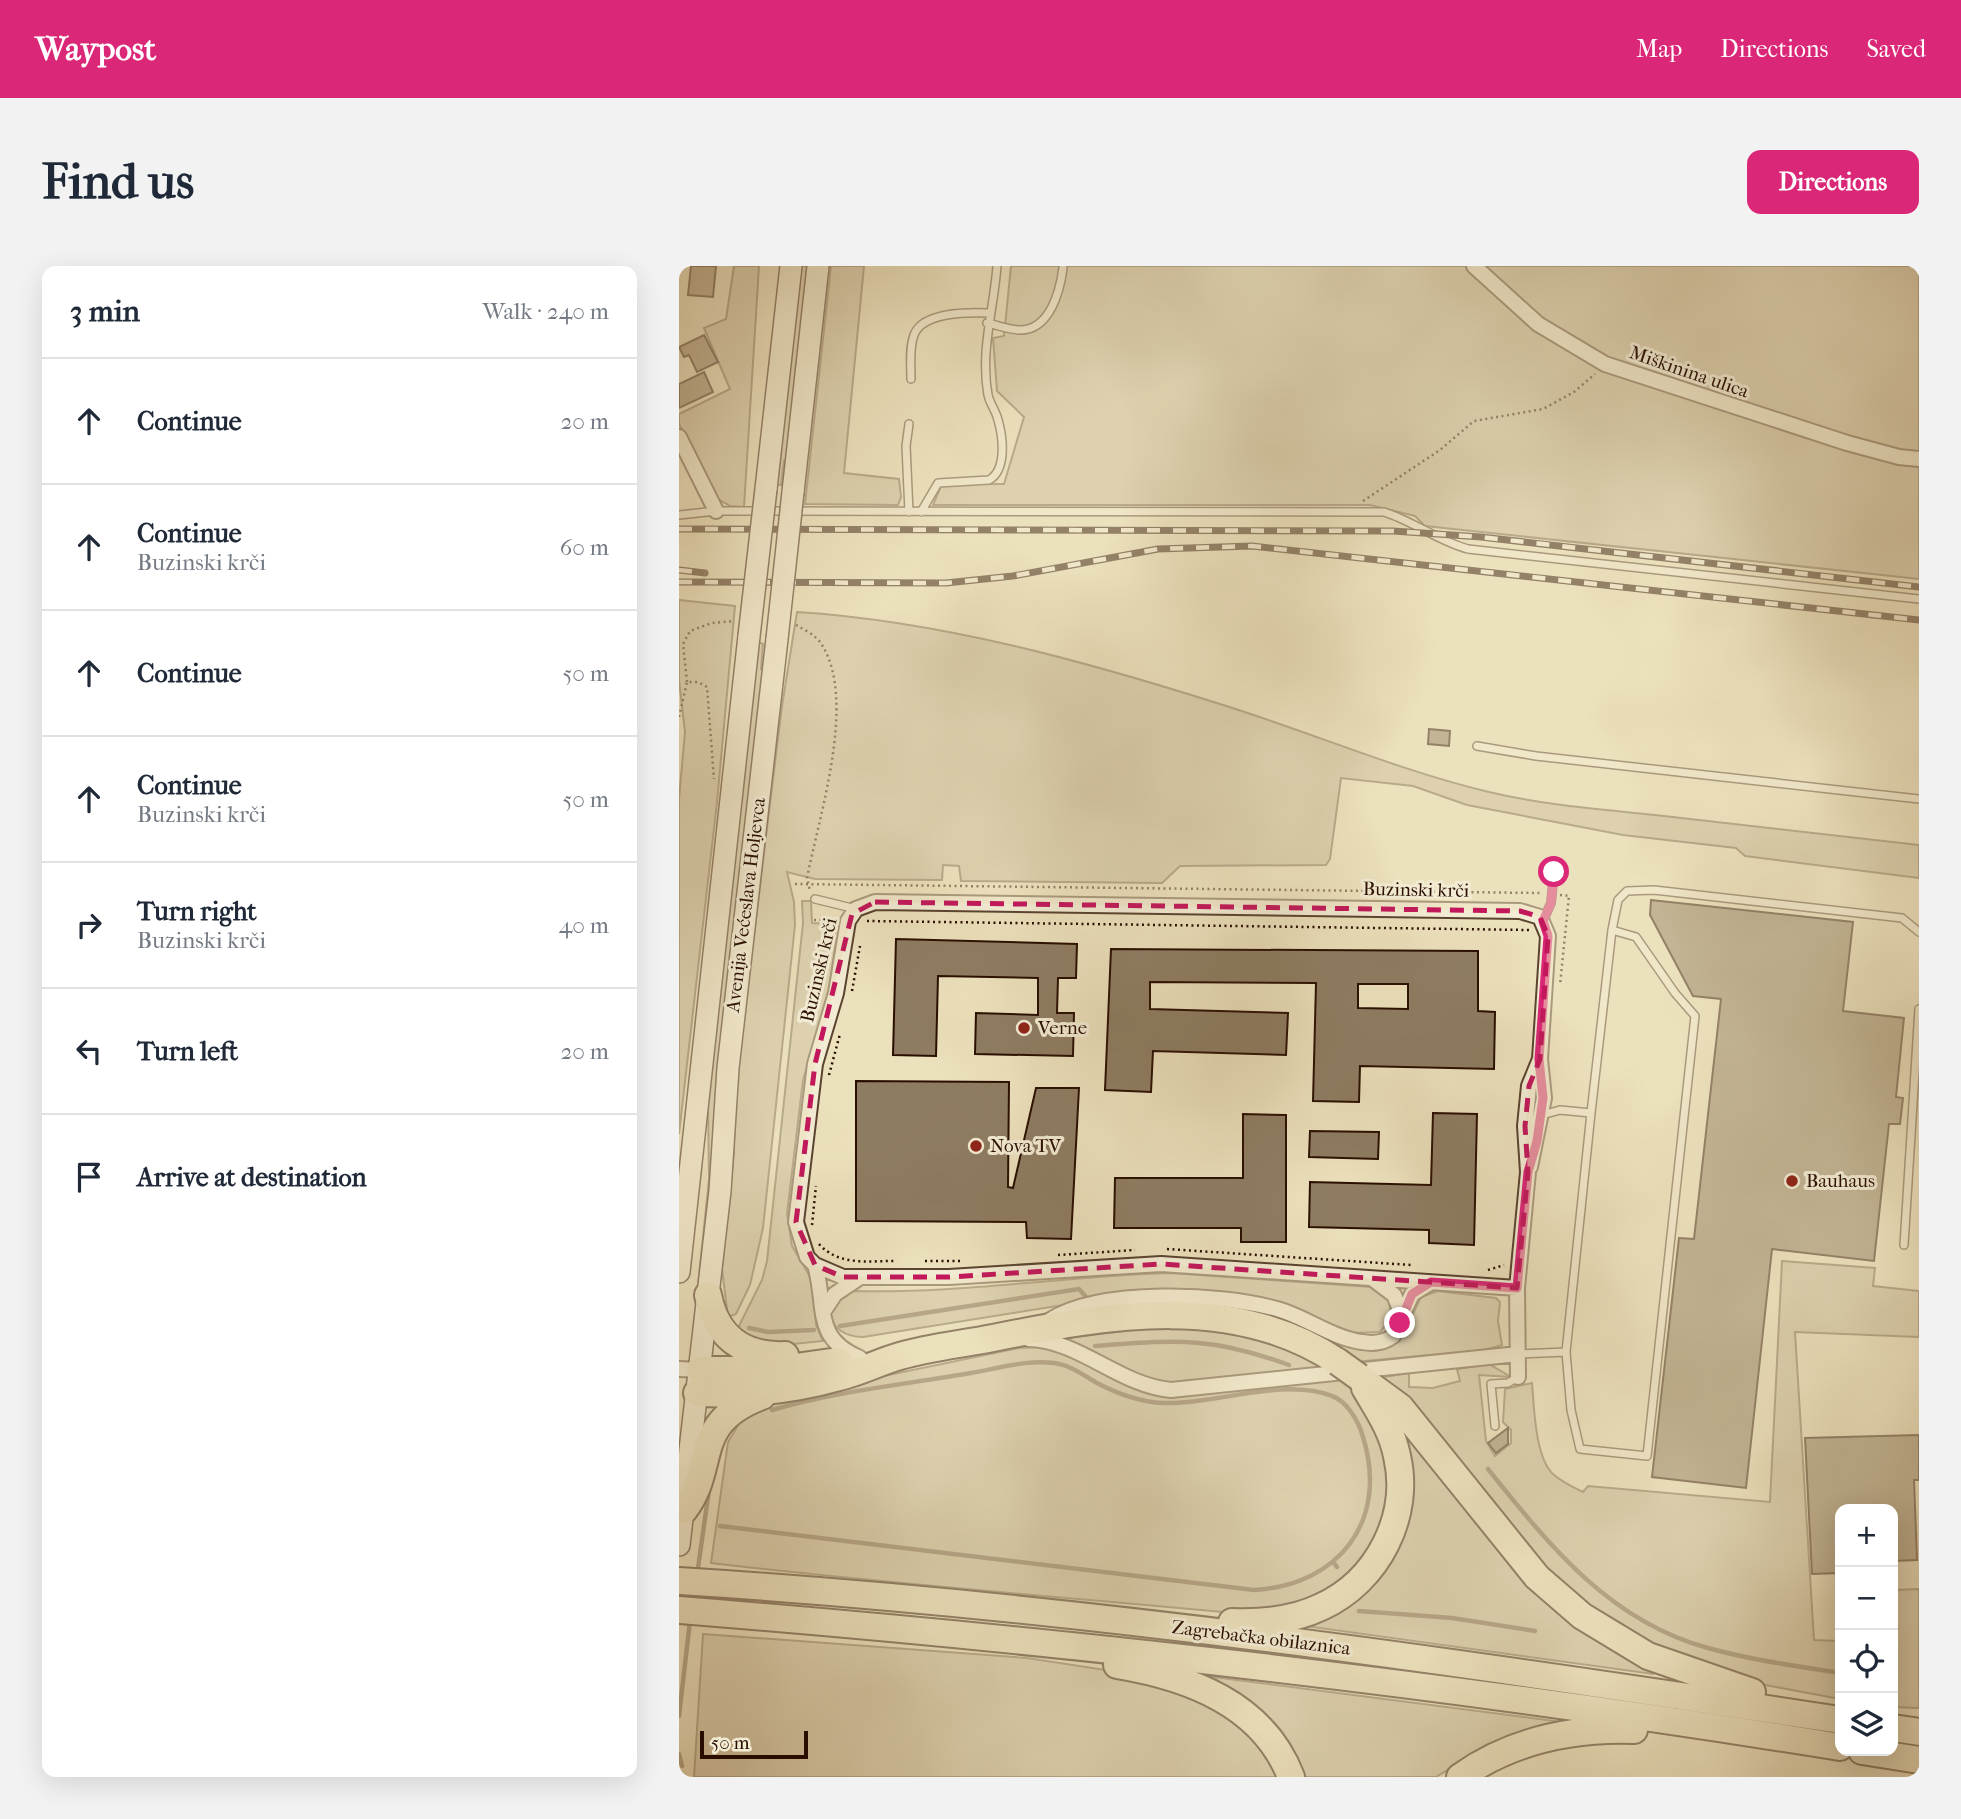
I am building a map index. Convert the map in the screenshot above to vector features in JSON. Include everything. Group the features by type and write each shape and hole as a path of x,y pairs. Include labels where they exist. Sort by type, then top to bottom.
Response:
{"highway":[{"path":"708,1295 722,1332 743,1349 764,1355 806,1354 848,1360"},
{"path":"689,1381 848,1360 900,1356 1038,1328 1143,1315 1198,1314 1252,1324 1302,1342 1348,1370 1399,1408 1530,1568 1582,1616 1648,1656 1683,1670 1745,1691 1835,1710"},
{"path":"689,1381 749,1394 837,1378 900,1356"},
{"path":"1028,1611 1061,1604 1245,1622 1305,1614 1334,1601 1353,1587 1381,1554 1392,1528 1399,1500 1399,1468 1392,1438 1348,1370"},
{"path":"684,1510 698,1487 705,1450 719,1424 741,1406 781,1389"},
{"name":"Zagrebačka obilaznica","path":"679,1581 1028,1611 1395,1654 1835,1719"},
{"name":"Zagrebačka obilaznica","path":"679,1609 984,1635 1405,1684 1835,1746"},
{"path":"984,1635 1018,1650 1135,1668 1200,1687 1236,1707 1262,1727 1276,1745 1291,1777"},
{"path":"1898,1729 1919,1732"},
{"path":"1460,1777 1518,1746 1593,1730 1642,1731 1749,1744 1801,1741"},
{"path":"1894,1756 1919,1760"}],"main road":[{"path":"780,266 785,323"},
{"name":"Avenija Većeslava Holjevca","path":"679,1272 791,266"},
{"name":"Avenija Većeslava Holjevca","path":"679,1545 684,1510 689,1381 708,1295 722,1170 728,1068 818,266"}],"street":[{"name":"Miškinina ulica","path":"1474,266 1538,324 1605,364 1823,436 1899,457 1919,459"},
{"path":"679,437 716,511"},
{"name":"Buzinski krči","path":"848,1360 824,1326 815,1265 801,1244 796,1222 815,1064 837,993 848,921 856,909 875,902 1520,911 1535,914 1538,925"},
{"path":"1518,1377 1517,1288 1528,1172 1543,1098 1539,1059 1548,936 1538,925"},
{"path":"1528,1172 1525,1126 1531,1076 1539,1059"},
{"path":"815,1265 832,1274 862,1277 972,1276 1170,1264 1517,1288"},
{"path":"823,1312 835,1294 862,1277"},
{"path":"1373,1279 1394,1295 1402,1314"},
{"path":"1038,1328 1061,1313 1079,1306 1134,1299 1206,1297 1278,1309 1349,1339 1376,1343 1393,1336 1412,1294 1431,1282"},
{"path":"993,1338 1051,1342 1133,1382 1171,1390 1517,1354"}],"lane":[{"path":"921,512 938,483 989,480 999,469 1002,450 999,420 988,397 988,323 995,295 997,266"},
{"path":"988,323 1018,331 1035,326 1051,309 1060,288 1063,268"},
{"path":"911,379 914,334 922,324 933,319 989,313"},
{"path":"909,424 906,471 909,512"},
{"path":"679,515 716,511 1349,511 1395,515 1451,544 1468,549 1919,599"},
{"path":"1477,746 1536,756 1919,799"},
{"path":"1538,925 1551,903 1554,872"},
{"path":"1612,930 1636,937 1675,993 1695,1016 1647,1456 1580,1449 1571,1410 1566,1352 1612,930 1618,900 1627,891 1636,888 1902,918 1919,932"},
{"path":"815,899 856,909"},
{"path":"1904,1245 1919,1009"},
{"path":"1531,1076 1543,1098 1560,1110"},
{"path":"1525,1126 1541,1115 1560,1110 1591,1113"},
{"path":"1517,1354 1566,1352"},
{"path":"1495,1426 1492,1384 1508,1383 1518,1377"}],"path":[{"path":"1349,511 1440,450 1474,421 1543,409 1574,392 1605,364"},
{"path":"679,717 687,682 707,687 715,792"},
{"path":"815,899 807,884 836,723 835,691"},
{"path":"795,884 1543,894"},
{"path":"814,920 832,920"},
{"path":"866,921 1538,925"},
{"path":"814,1234 812,1223 815,1192"},
{"path":"817,1242 838,1258 854,1261 897,1261"},
{"path":"1166,1249 1414,1265"},
{"path":"1049,1255 1143,1250"},
{"path":"1502,1274 1506,1258"},
{"path":"922,1261 971,1260"},
{"path":"1480,1270 1502,1268"}],"highlighted area":[{"path":"875,902 1520,911 1540,917 1548,936 1540,1059 1529,1086 1525,1126 1528,1172 1517,1288 1161,1264 949,1277 843,1277 815,1265 796,1222 815,1064 852,914"}],"shaded area":[{"path":"734,266 759,266 744,507 730,506 718,499 679,424 679,414 730,389 704,328 726,319"},
{"path":"799,266 811,266 788,459 784,461 781,485 774,484"},
{"path":"831,266 864,266 844,473 899,479 901,497 898,505 805,504"},
{"path":"1011,266 1919,266 1919,579 1425,526 1415,516 1370,505 933,505 942,484 1004,484 1024,417 997,391 993,338 1004,336"},
{"path":"679,600 735,606 717,802 679,1134 679,799 685,732 679,680"},
{"path":"797,612 904,624 1064,658 1220,704 1421,773 1509,796 1571,806 1919,845 1919,878 1745,856 1736,848 1623,835 1467,805 1413,786 1341,778 1330,859 1326,865 1180,866 1162,883 961,881 959,866 943,865 942,880 815,879 787,872 794,902 795,925 763,1228 750,1285 736,1314 728,1317 722,1269 734,1152 735,1089 782,706"},
{"path":"757,641 763,644 761,669 764,670 696,1334 693,1334 709,1179 708,1100"},
{"path":"802,901 811,901 812,923 834,924 836,941 829,989 803,1080 787,1214 792,1246 809,1275 814,1293 816,1325 823,1341 764,1347 741,1333 739,1326 762,1280 767,1261 803,923"},
{"path":"1782,1261 1875,1268 1873,1286 1919,1291 1919,1337 1795,1332 1814,1640 1835,1641 1835,1698 1760,1684 1689,1666 1576,1603 1378,1378 1409,1373 1409,1387 1433,1388 1460,1381 1457,1369 1489,1364 1511,1377 1479,1375 1486,1441 1495,1456 1511,1443 1511,1430 1503,1422 1505,1389 1532,1383 1537,1432 1543,1457 1554,1475 1583,1492 1588,1486 1770,1502"},
{"path":"1170,1273 1371,1287 1388,1298 1392,1318 1380,1332 1353,1333 1292,1308 1234,1294 1199,1290 1139,1293 863,1337 841,1331 831,1317 835,1301 853,1291 932,1290"},
{"path":"1438,1291 1496,1298 1500,1302 1498,1321 1502,1345 1484,1350 1354,1362 1210,1304 1279,1317 1358,1349 1376,1351 1395,1343 1404,1333 1421,1297"},
{"path":"1187,1323 1258,1336 1327,1366 1176,1384 1150,1381 1060,1339"},
{"path":"1042,1347 1134,1388 1167,1397 1345,1379 1377,1416 1395,1495 1363,1566 1299,1608 1243,1614 711,1563 728,1442 740,1422 777,1398 1019,1348"},
{"path":"1401,1427 1485,1532 1543,1596 1576,1624 1612,1649 1654,1670 1653,1674 1305,1626 1372,1584"},
{"path":"1919,1589 1919,1708 1898,1707 1898,1590"},
{"path":"703,1634 1027,1658 1125,1673 1234,1712 1286,1777 694,1777"},
{"path":"1213,1677 1562,1722 1513,1734 1487,1745 1436,1777 1303,1777 1294,1752 1272,1720 1241,1694"}],"building":[{"path":"691,266 716,266 713,297 688,295"},
{"path":"704,335 718,362 697,372 689,355 684,357 679,347"},
{"path":"704,372 713,392 679,408 679,384"},
{"path":"1429,729 1450,731 1449,746 1428,744"},
{"name":"Bauhaus","path":"1651,900 1853,922 1843,1011 1904,1018 1896,1097 1903,1098 1900,1124 1889,1124 1874,1261 1772,1249 1746,1488 1652,1477 1679,1238 1694,1239 1721,999 1693,996 1650,915"},
{"path":"896,939 1077,944 1076,978 1058,978 1057,1013 1074,1013 1073,1056 975,1054 976,1013 1038,1015 1038,978 938,976 936,1056 893,1055"},
{"path":"1111,949 1478,951 1478,1011 1495,1012 1494,1069 1360,1066 1359,1102 1313,1101 1316,983 1150,982 1150,1009 1288,1013 1286,1055 1153,1051 1151,1092 1105,1090","holes":["1358,984 1408,984 1408,1009 1358,1008"]},
{"path":"856,1081 1009,1082 1008,1187 1013,1188 1036,1088 1079,1088 1071,1239 1027,1238 1026,1222 856,1221"},
{"path":"1433,1113 1477,1114 1474,1245 1429,1243 1429,1230 1309,1227 1310,1182 1431,1185"},
{"path":"1243,1114 1286,1115 1286,1242 1241,1242 1241,1228 1114,1228 1115,1178 1243,1178"},
{"path":"1310,1131 1379,1132 1378,1159 1309,1157"},
{"path":"1508,1428 1508,1444 1496,1453 1488,1443"},
{"path":"1919,1435 1919,1480 1914,1480 1917,1560 1898,1561 1898,1504 1835,1504 1835,1573 1812,1574 1805,1438"}],"waterway":[{"path":"840,1326 1079,1289 1086,1297"},
{"path":"749,1328 768,1332 814,1330"},
{"path":"1095,1346 1193,1342 1237,1349 1289,1365"},
{"path":"720,1526 1254,1590 1284,1585 1311,1576 1333,1561 1351,1543 1363,1521 1369,1495 1369,1467 1359,1425 1347,1407 1337,1399 1313,1391 1270,1390 1163,1403 1137,1399 1112,1390 1065,1366 1032,1362 843,1394 772,1410"},
{"path":"1488,1469 1558,1552 1611,1600 1640,1619 1673,1636 1708,1648 1835,1672"},
{"path":"697,1575 709,1490"},
{"path":"1333,1562 1337,1567"},
{"path":"1359,1611 1452,1618 1535,1631"},
{"path":"679,1716 690,1621"},
{"path":"679,1754 682,1766"}],"railway":[{"path":"679,529 1393,531 1481,537 1919,587"},
{"path":"679,582 946,583 1013,576 1158,549 1252,546 1919,620"},
{"path":"679,570 705,573"}],"place":[{"name":"Verne","path":"1024,1028"},
{"name":"Nova TV","path":"976,1146"},
{"name":"Bauhaus","path":"1792,1181"}],"route":[{"path":"1400,1323 1412,1294 1431,1282 1517,1288 1528,1172 1537,1141 1543,1098 1544,1083 1539,1059 1548,936 1543,921 1549,912 1554,872"}]}
